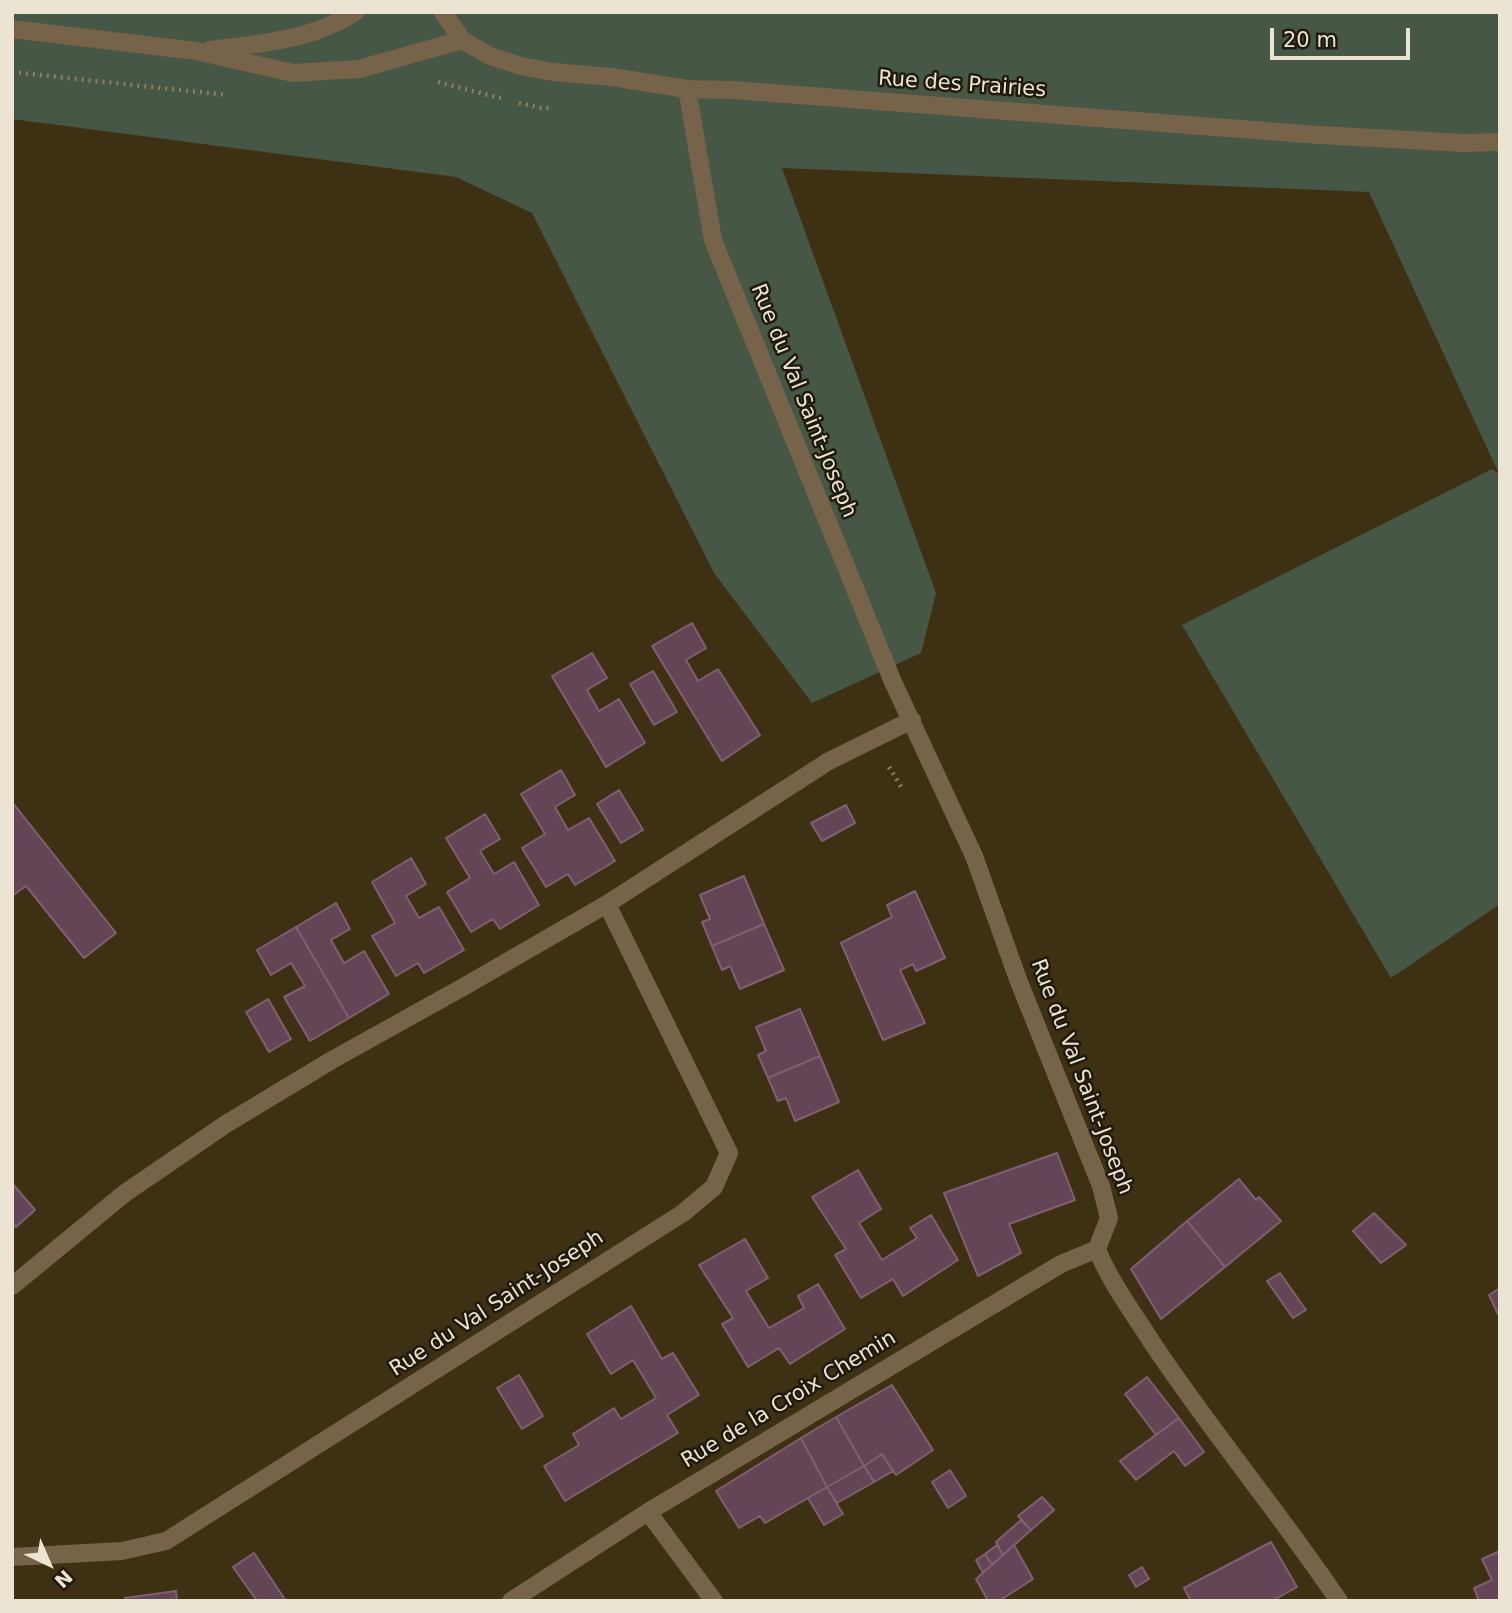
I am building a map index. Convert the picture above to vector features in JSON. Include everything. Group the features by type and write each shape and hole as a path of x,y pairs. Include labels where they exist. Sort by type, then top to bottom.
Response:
{"street":[{"path":"196,51 269,43 342,21 355,12"},
{"name":"Rue des Prairies","path":"443,12 462,40 490,56 521,66 687,89 733,90 1319,135 1464,143 1500,142"},
{"path":"12,29 196,51 293,74 359,69 462,40"},
{"name":"Rue du Val Saint-Joseph","path":"687,89 713,240 893,682 974,856 1019,982 1101,1186 1109,1218 1097,1250"},
{"path":"12,1286 125,1193 226,1124 332,1060 607,904 829,761 912,720"},
{"name":"Rue du Val Saint-Joseph","path":"12,1557 122,1551 166,1541 683,1213 714,1187 729,1153 607,904"},
{"path":"1097,1250 1106,1273 1172,1372 1303,1547 1339,1601"},
{"name":"Rue de la Croix Chemin","path":"510,1601 648,1512 1061,1264 1097,1250"},
{"path":"648,1512 714,1601"}],"green space":[{"path":"12,12 1500,12 1500,904 1391,978 1182,625 1492,469 1499,474 1369,192 782,168 936,593 921,653 812,703 714,573 532,213 456,177 12,119"}],"building":[{"path":"692,623 706,648 686,660 698,681 718,669 760,735 722,761 652,646"},
{"path":"592,653 607,678 587,690 599,711 619,699 645,743 606,767 552,676"},
{"path":"653,671 677,712 654,725 630,684"},
{"path":"561,770 575,795 555,807 568,830 589,818 615,861 575,885 568,874 546,887 522,848 545,834 521,794"},
{"path":"619,790 643,830 621,843 597,804"},
{"path":"12,802 116,933 84,958 26,886 12,896"},
{"path":"846,805 855,823 822,841 811,823"},
{"path":"485,814 500,839 480,851 494,874 514,862 539,905 500,929 493,919 471,932 447,892 470,878 446,838"},
{"path":"411,858 426,884 406,896 419,918 439,907 464,950 424,973 418,963 396,976 372,936 395,923 372,882"},
{"path":"744,876 764,924 712,946 702,922 710,919 700,895"},
{"path":"915,891 945,958 916,971 913,964 900,970 925,1023 883,1040 841,943 892,917 887,905"},
{"path":"336,903 350,929 331,940 344,963 364,951 389,994 349,1018 296,927"},
{"path":"764,924 784,970 740,989 730,966 722,970 712,946"},
{"path":"296,927 349,1018 310,1041 284,997 305,986 291,963 271,975 257,950"},
{"path":"268,999 291,1039 269,1052 246,1012"},
{"path":"800,1009 820,1056 768,1078 758,1055 766,1051 756,1027"},
{"path":"820,1056 839,1102 795,1121 786,1098 778,1101 768,1078"},
{"path":"1057,1153 1075,1200 1009,1224 1021,1253 978,1276 944,1193"},
{"path":"858,1170 881,1209 859,1223 882,1260 917,1238 910,1228 931,1215 958,1260 903,1296 893,1279 861,1298 835,1255 846,1249 812,1197"},
{"path":"1239,1179 1256,1200 1259,1197 1281,1221 1225,1267 1187,1221"},
{"path":"12,1183 35,1210 16,1227 12,1223"},
{"path":"1374,1213 1406,1245 1381,1263 1353,1231"},
{"path":"1187,1221 1225,1267 1161,1319 1131,1269"},
{"path":"745,1239 768,1278 746,1291 769,1328 804,1308 798,1296 818,1284 845,1329 790,1364 779,1348 748,1367 722,1324 733,1318 699,1265"},
{"path":"1280,1273 1306,1310 1293,1318 1267,1281"},
{"path":"1500,1288 1500,1313 1498,1314 1489,1295"},
{"path":"631,1306 662,1359 673,1353 699,1395 667,1415 678,1433 565,1501 544,1466 579,1445 573,1434 614,1408 621,1419 656,1398 633,1360 611,1374 587,1334"},
{"path":"519,1375 543,1416 522,1429 497,1388"},
{"path":"1147,1377 1179,1418 1156,1435 1125,1394"},
{"path":"892,1385 933,1450 896,1475 882,1454 864,1466 836,1417"},
{"path":"836,1417 864,1466 827,1487 801,1438"},
{"path":"1179,1418 1204,1452 1185,1466 1174,1451 1136,1480 1120,1461"},
{"path":"801,1438 827,1487 765,1523 760,1516 739,1528 716,1491"},
{"path":"882,1454 893,1471 874,1482 864,1466"},
{"path":"864,1466 874,1482 837,1503 827,1487"},
{"path":"950,1470 966,1496 948,1508 932,1482"},
{"path":"827,1487 843,1514 824,1525 808,1498"},
{"path":"1042,1497 1054,1510 1031,1530 1018,1516"},
{"path":"1021,1520 1031,1530 1003,1555 996,1542"},
{"path":"1271,1542 1297,1587 1272,1601 1191,1601 1184,1588"},
{"path":"997,1545 1003,1555 992,1565 985,1554"},
{"path":"1014,1545 1033,1579 999,1601 988,1601 976,1579"},
{"path":"1500,1551 1500,1601 1479,1601 1474,1588 1492,1580 1482,1559"},
{"path":"254,1553 286,1601 257,1601 233,1567"},
{"path":"985,1554 992,1565 983,1573 976,1560"},
{"path":"1142,1567 1149,1579 1136,1587 1129,1575"},
{"path":"176,1591 177,1601 125,1601 125,1598"}]}
